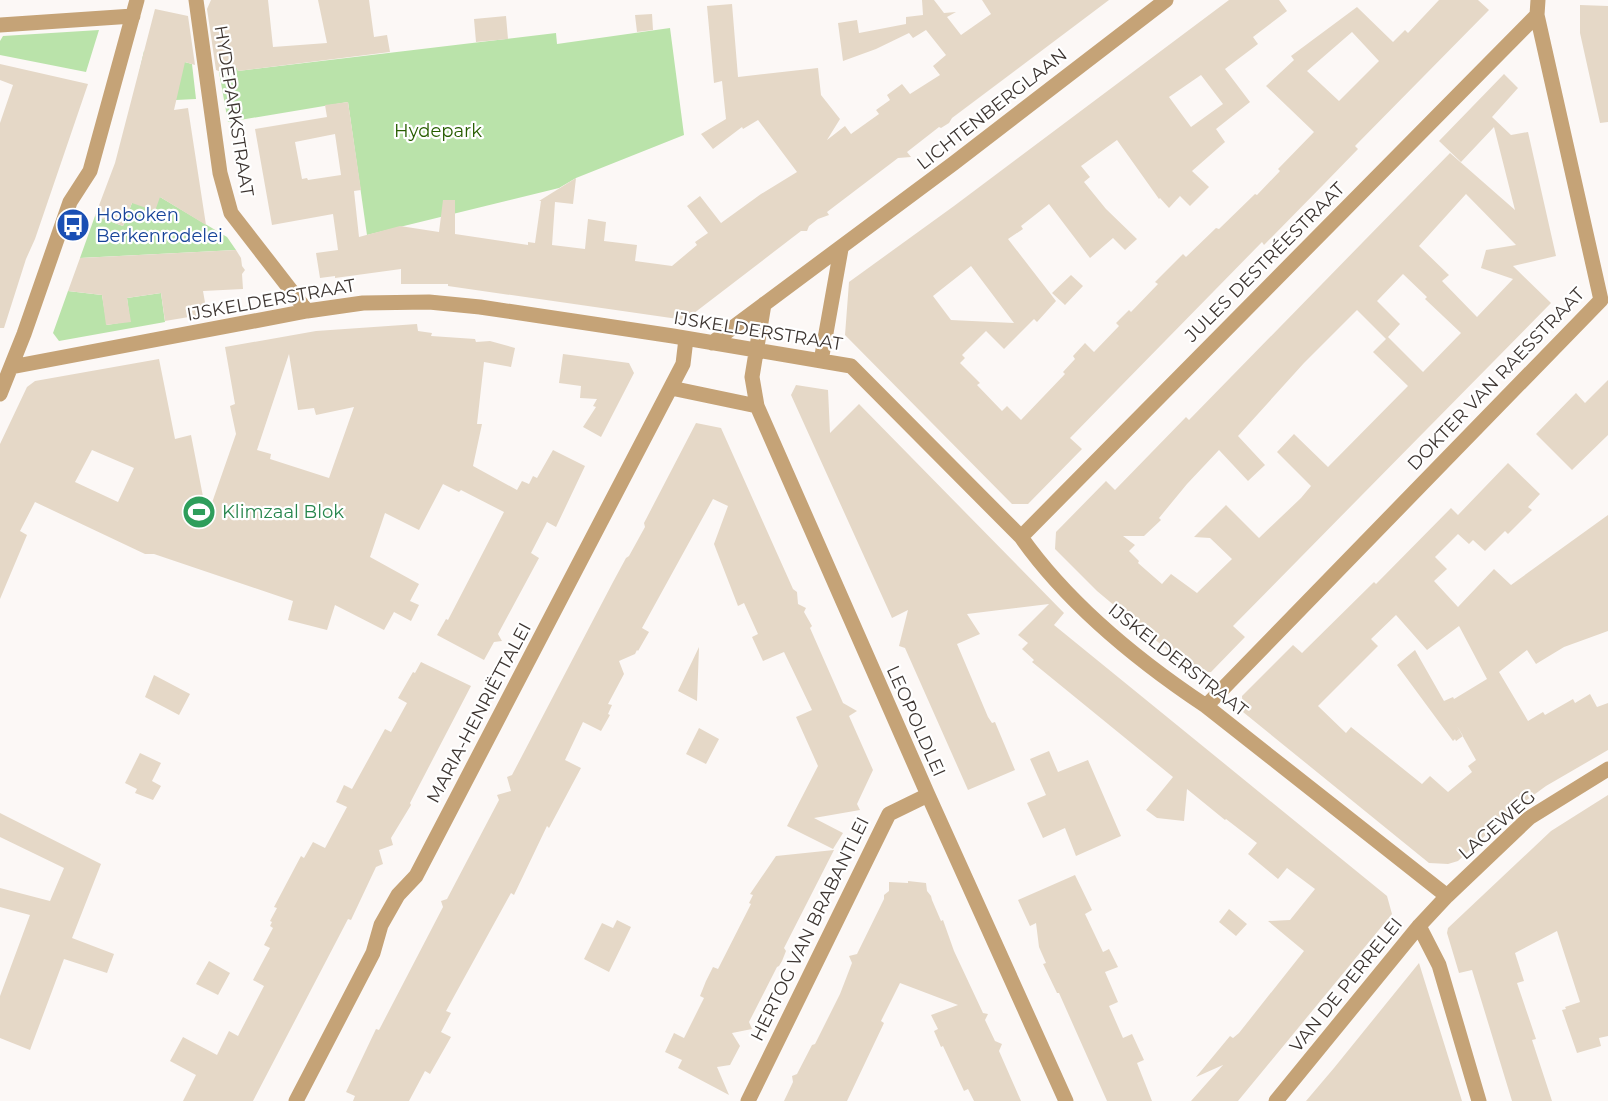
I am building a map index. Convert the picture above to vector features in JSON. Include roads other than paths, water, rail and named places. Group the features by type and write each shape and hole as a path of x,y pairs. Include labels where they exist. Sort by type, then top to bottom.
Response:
{"street":[{"path":"0,394 6,365 70,202 90,171 137,0"},
{"name":"HYDEPARKSTRAAT","path":"196,0 220,173 231,213 306,312"},
{"name":"LICHTENBERGLAAN","path":"712,343 840,249 1166,0"},
{"name":"JULES DESTRÉESTRAAT","path":"1021,537 1538,7"},
{"name":"DOKTER VAN RAESSTRAAT","path":"1206,706 1601,300 1538,7"},
{"path":"0,25 133,16"},
{"path":"821,362 840,249"},
{"name":"IJSKELDERSTRAAT","path":"6,365 363,303 429,302 480,307 851,366 1021,537 1038,561 1088,614 1167,680 1206,706 1447,896"},
{"path":"756,351 764,304"},
{"name":"MARIA-HENRIËTTALEI","path":"296,1101 373,954 381,925 398,895 416,876 671,388 683,364 686,339"},
{"name":"LEOPOLDLEI","path":"756,351 752,377 757,406 1066,1101"},
{"path":"671,388 757,406"},
{"name":"LAGEWEG","path":"1447,896 1529,818 1608,769"},
{"name":"HERTOG VAN BRABANTLEI","path":"748,1101 889,814 928,795"},
{"name":"VAN DE PERRELEI","path":"1276,1101 1419,926 1447,896"},
{"path":"1419,926 1439,965 1479,1101"}],"place":[{"name":"Hoboken Berkenrodelei","path":"73,225"},
{"name":"Klimzaal Blok","path":"199,512"}],"park label":[{"name":"Hydepark","path":"438,131"}]}
